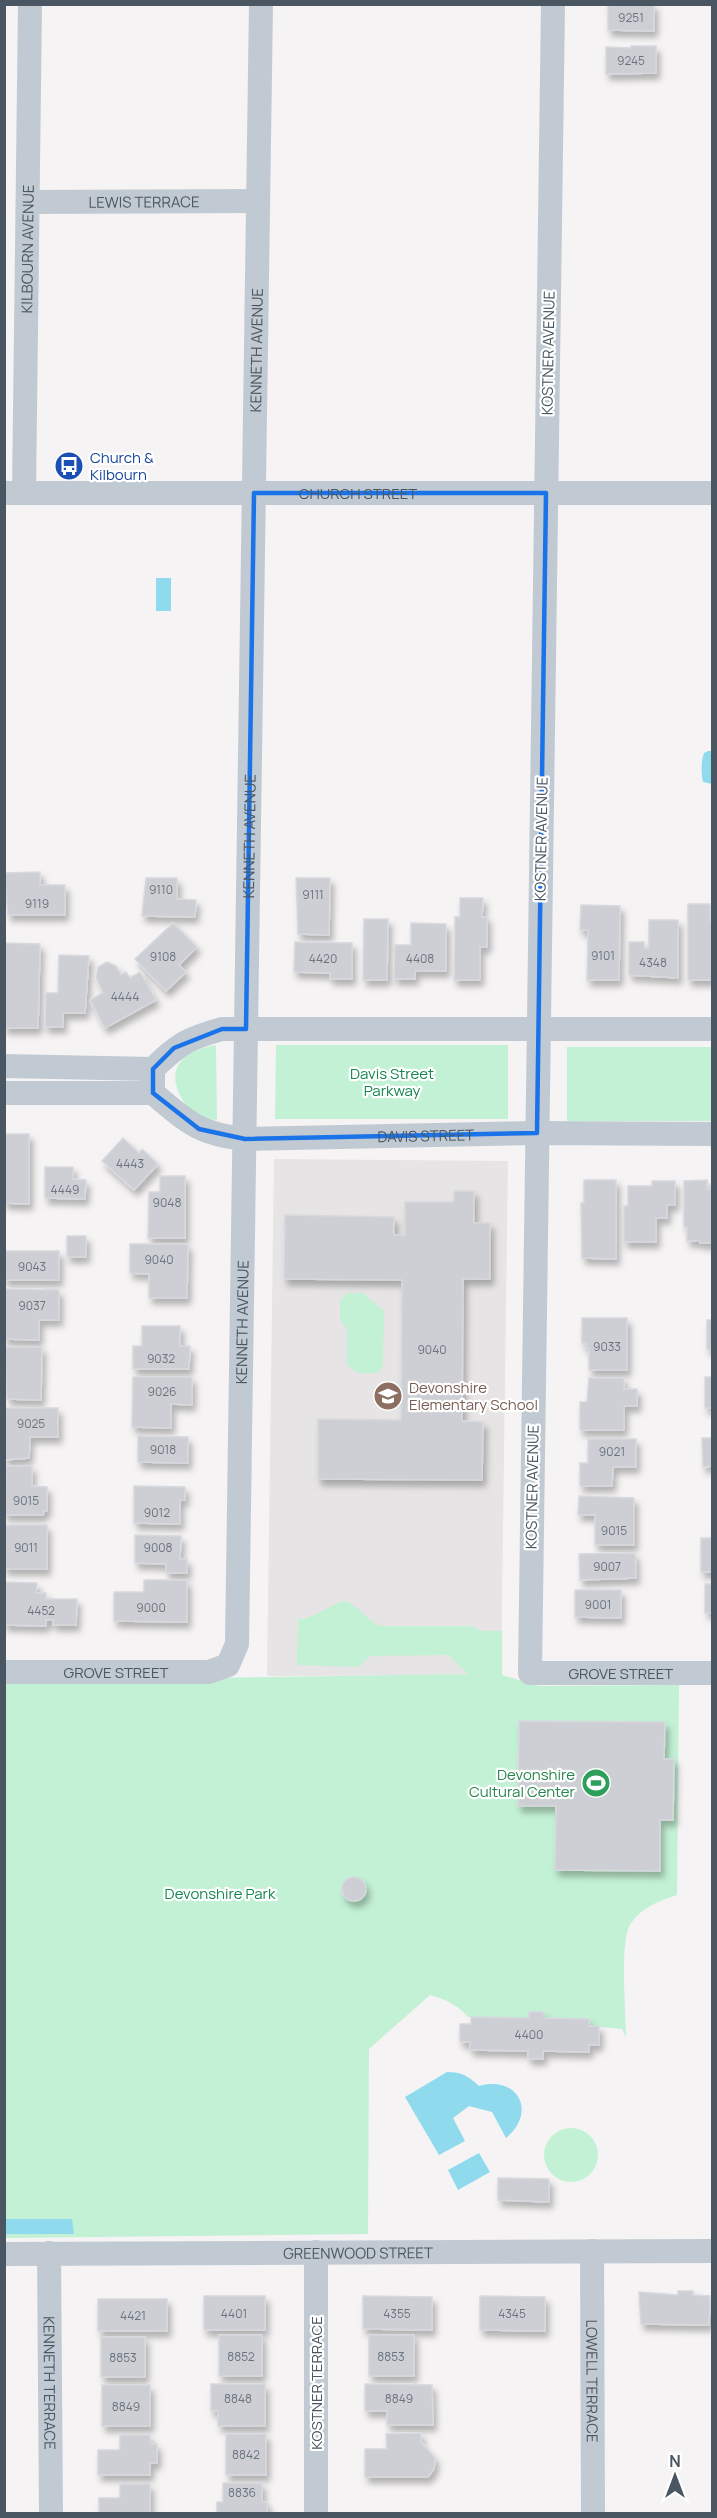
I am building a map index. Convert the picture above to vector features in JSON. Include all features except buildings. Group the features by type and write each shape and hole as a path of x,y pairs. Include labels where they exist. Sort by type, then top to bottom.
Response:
{"street":[{"name":"KILBOURN AVENUE","path":"14,494 28,202 30,4"},
{"name":"KENNETH AVENUE","path":"228,1665 237,1644 261,4"},
{"name":"KOSTNER AVENUE","path":"530,1673 553,4"},
{"name":"LEWIS TERRACE","path":"28,202 258,201"},
{"name":"CHURCH STREET","path":"14,494 712,493"},
{"path":"4,1093 153,1093 153,1069 174,1048 197,1036 222,1029 712,1029"},
{"path":"4,1066 153,1069"},
{"name":"DAVIS STREET","path":"153,1093 199,1129 218,1136 245,1139 537,1133 712,1134"},
{"name":"GROVE STREET","path":"4,1672 209,1672 228,1665"},
{"name":"GROVE STREET","path":"530,1673 712,1673"},
{"name":"LOWELL TERRACE","path":"592,2251 593,2514"},
{"name":"GREENWOOD STREET","path":"4,2254 712,2251"},
{"name":"KOSTNER TERRACE","path":"316,2252 316,2514"},
{"name":"KENNETH TERRACE","path":"49,2253 51,2514"}],"highlighted area":[{"path":"254,493 546,493 537,1133 245,1139 199,1129 153,1093 153,1069 174,1048 222,1029 246,1029"}],"shaded area":[{"name":"Devonshire Elementary School","path":"274,1159 508,1161 501,1675 267,1676"}],"green space":[{"path":"216,1045 217,1120 201,1117 189,1108 177,1088 175,1074 180,1063 188,1055"},
{"name":"Davis Street Parkway","path":"276,1045 508,1045 508,1119 275,1119"},
{"path":"567,1047 712,1047 712,1121 567,1121"},
{"path":"347,1293 363,1293 384,1311 383,1365 378,1373 358,1373 347,1365 347,1329 340,1320 340,1301"},
{"name":"Devonshire Park","path":"345,1601 380,1626 470,1626 483,1631 502,1631 502,1675 539,1686 679,1685 677,1895 657,1902 635,1917 627,1932 624,1960 626,2037 622,2029 589,2026 589,2019 544,2018 544,2012 529,2012 529,2018 468,2017 451,2003 430,1995 369,2049 368,2234 5,2238 4,1681 468,1674 448,1655 370,1656 359,1667 297,1665 298,1619 308,1618"},
{"path":"566,2128 576,2128 586,2132 594,2140 598,2155 594,2170 586,2178 576,2182 566,2182 556,2178 548,2170 544,2160 544,2150 548,2140 556,2132"}],"water":[{"path":"156,578 171,578 171,611 156,611"},
{"path":"708,751 712,751 712,784 703,782 702,775 703,756"},
{"path":"447,2072 464,2075 479,2086 493,2084 513,2091 522,2108 515,2128 506,2138 492,2112 469,2106 453,2118 465,2141 439,2155 405,2097"},
{"path":"479,2153 490,2172 458,2190 448,2170"},
{"path":"4,2219 72,2219 74,2234 5,2234"}],"place":[{"name":"Church & Kilbourn","path":"69,466"},
{"name":"Devonshire Elementary School","path":"388,1396"},
{"name":"Devonshire Cultural Center","path":"596,1783"}]}
